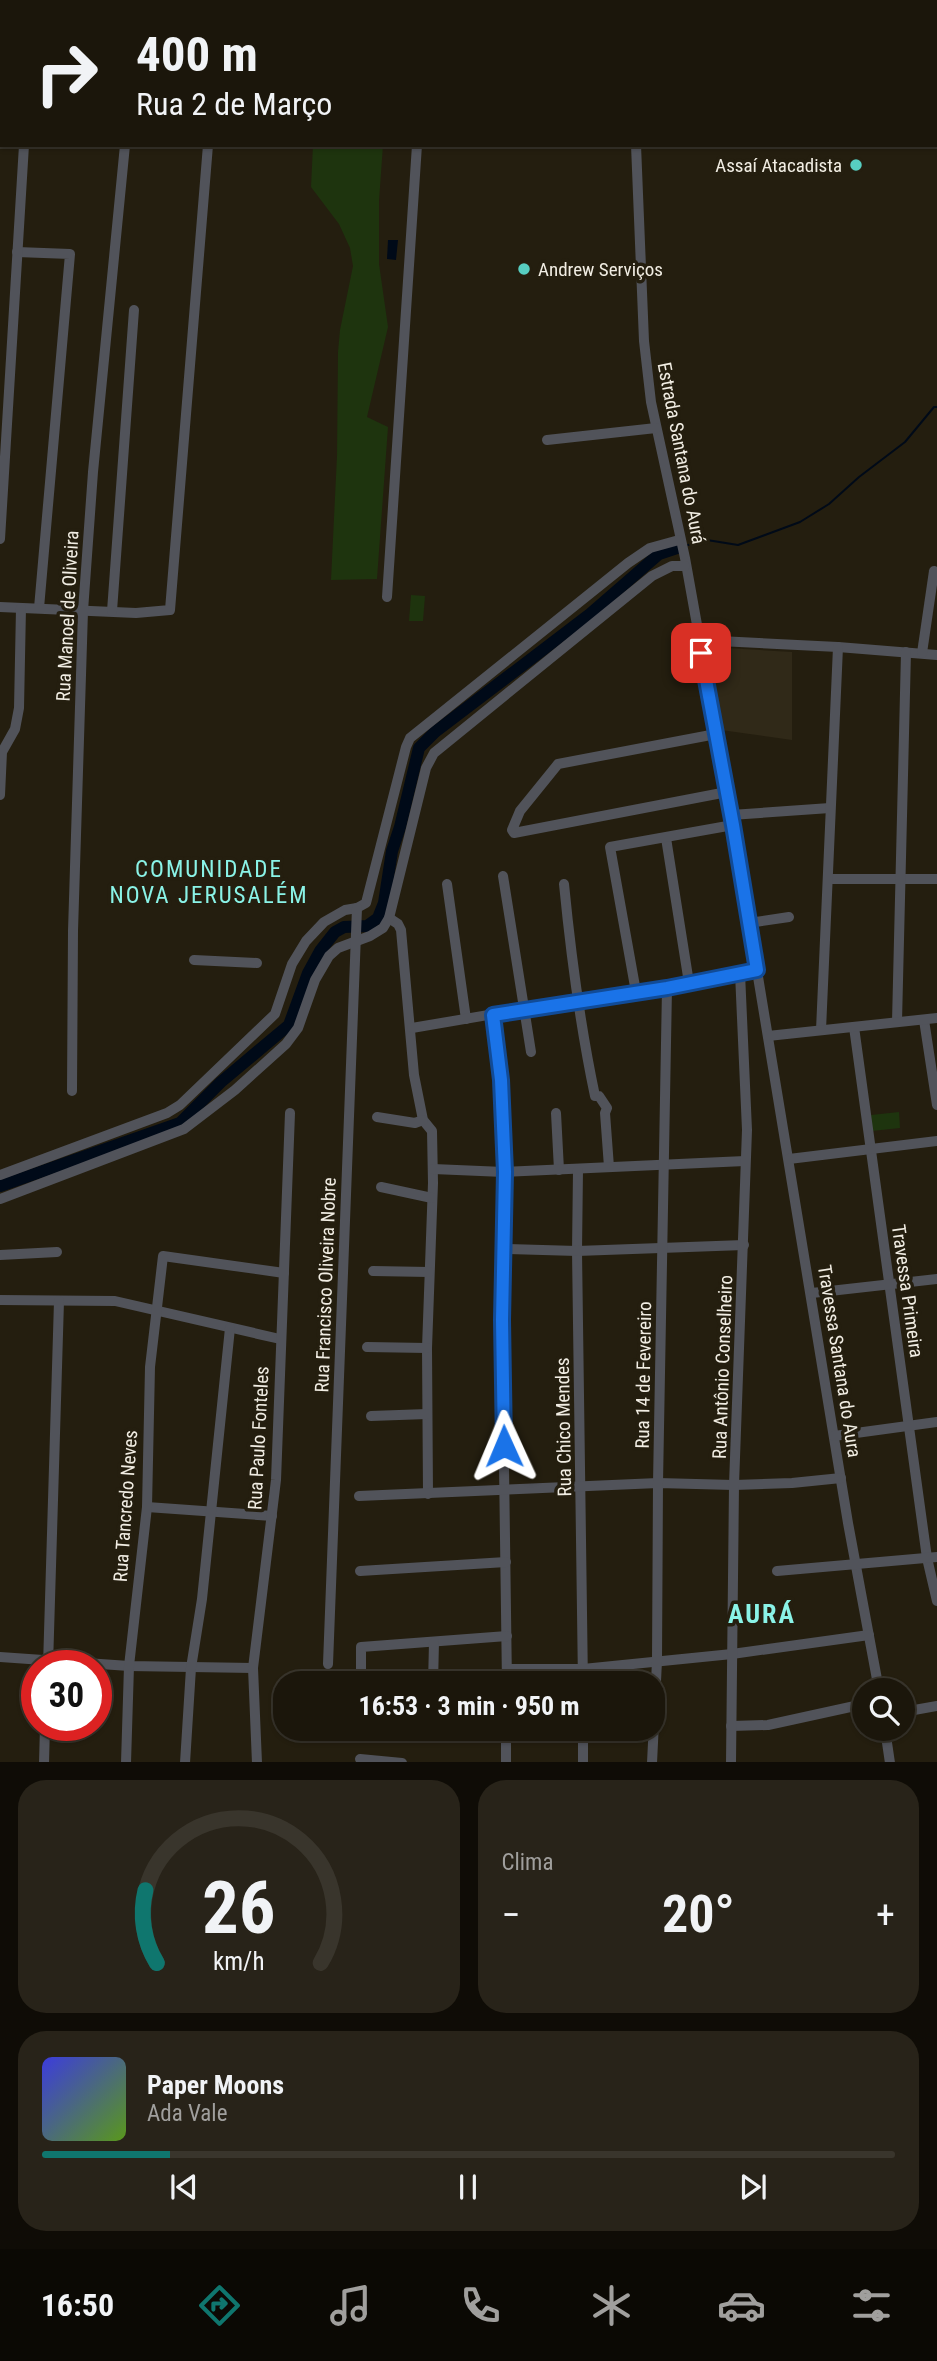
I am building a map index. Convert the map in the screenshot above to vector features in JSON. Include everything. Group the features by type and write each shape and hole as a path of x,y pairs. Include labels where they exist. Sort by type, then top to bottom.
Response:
{"street":[{"path":"0,539 24,147"},
{"name":"Rua Manoel de Oliveira","path":"72,1091 73,945 83,611 93,472 125,147"},
{"path":"0,607 136,612 168,611 170,608 208,147"},
{"path":"387,597 417,147"},
{"name":"Estrada Santana do Aurá","path":"636,147 644,341 656,428 685,562 727,792"},
{"path":"18,252 70,254 39,608"},
{"path":"112,611 134,310"},
{"path":"547,440 656,428"},
{"path":"0,1175 167,1113 180,1105 275,1014 292,964 306,941 324,922 345,909 357,908 366,903 410,738 628,563 650,548 679,540"},
{"path":"0,1199 184,1129 235,1090 286,1044 298,1028 315,980 323,966 338,948 356,936 383,928 389,918 426,768 434,753 652,576 685,562"},
{"path":"922,653 933,571"},
{"path":"0,795 2,752 15,729 19,708 21,608"},
{"path":"699,640 937,655"},
{"path":"821,1030 838,647"},
{"path":"897,1022 906,652"},
{"path":"716,734 558,764 514,821 512,830 514,833 727,792"},
{"name":"Travessa Santana do Aura","path":"727,792 877,1678"},
{"path":"636,992 610,847 666,838 732,820 830,808"},
{"path":"666,838 689,983"},
{"path":"503,877 531,1052"},
{"path":"829,879 937,878"},
{"path":"447,884 466,1019"},
{"path":"564,884 576,1000 595,1096 599,1096 607,1108 605,1113 609,1167"},
{"name":"Rua Francisco Oliveira Nobre","path":"328,1664 357,908"},
{"path":"749,923 789,916"},
{"path":"389,918 398,924 401,930 412,1028 414,1075 423,1121 432,1131 427,1348 428,1494"},
{"path":"194,960 257,963"},
{"path":"412,1028 576,1000 667,988 757,970"},
{"name":"Rua Antônio Conselheiro","path":"730,1762 734,1485 744,1245 746,1074 740,974"},
{"name":"Rua 14 de Fevereiro","path":"652,1762 657,1661 667,988"},
{"path":"493,1015 501,1080 505,1172 502,1320 507,1670 583,1669 732,1654 869,1635"},
{"path":"768,1036 937,1018"},
{"path":"923,1020 937,1105"},
{"name":"Travessa Primeira","path":"854,1027 889,1285 937,1601"},
{"name":"Rua Paulo Fonteles","path":"257,1762 253,1668 276,1480 290,1113"},
{"path":"556,1113 559,1170"},
{"path":"377,1117 415,1123 423,1121"},
{"path":"789,1159 937,1141"},
{"path":"433,1169 505,1172 745,1161"},
{"name":"Rua Chico Mendes","path":"578,1170 583,1669"},
{"path":"382,1187 432,1198"},
{"path":"504,1250 577,1251 744,1245"},
{"path":"0,1255 57,1252"},
{"name":"Rua Tancredo Neves","path":"126,1762 129,1666 147,1507 150,1367 163,1256 284,1273"},
{"path":"373,1271 429,1272"},
{"path":"812,1293 937,1279"},
{"path":"0,1300 115,1301 280,1339"},
{"path":"48,1650 59,1301"},
{"path":"185,1762 191,1668 202,1599 230,1328"},
{"path":"367,1347 427,1348"},
{"path":"371,1416 427,1414"},
{"path":"834,1436 937,1422"},
{"path":"359,1496 658,1483 792,1483 841,1478"},
{"path":"147,1507 272,1516"},
{"path":"777,1571 932,1557"},
{"path":"360,1571 506,1562"},
{"path":"361,1671 361,1647 506,1636"},
{"path":"433,1671 434,1642"},
{"path":"0,1657 21,1660"},
{"path":"112,1665 253,1668"},
{"path":"915,1710 937,1706"},
{"path":"731,1726 768,1725 852,1707"},
{"path":"44,1762 45,1741"},
{"path":"506,1741 506,1762"},
{"path":"583,1741 583,1762"},
{"path":"887,1741 890,1762"},
{"path":"360,1759 402,1762"}],"shaded area":[{"path":"711,647 792,652 792,740 721,730"}],"green space":[{"path":"313,147 383,147 379,264 388,327 367,417 388,427 377,579 331,580 337,456 338,352 353,266 350,248 339,224 311,187"},
{"path":"411,595 425,596 423,621 409,621"},
{"path":"899,1112 900,1128 872,1131 871,1115"}],"water":[{"path":"388,240 398,240 396,260 387,259"}],"waterway":[{"path":"688,545 707,540 738,545 800,522 829,504 905,442 934,407 937,407"},
{"path":"0,1186 180,1123 221,1082 289,1025 308,973 335,932 344,927 367,926 378,918 384,903 392,851 419,748 435,732 590,614 659,554 680,547"}],"place":[{"name":"Assaí Atacadista","path":"856,165"},
{"name":"Andrew Serviços","path":"524,269"}],"district":[{"name":"COMUNIDADE NOVA JERUSALÉM","path":"209,882"},
{"name":"AURÁ","path":"762,1614"}],"route":[{"path":"504,1446 502,1320 505,1172 501,1080 493,1015 667,988 757,970 701,653"}]}
